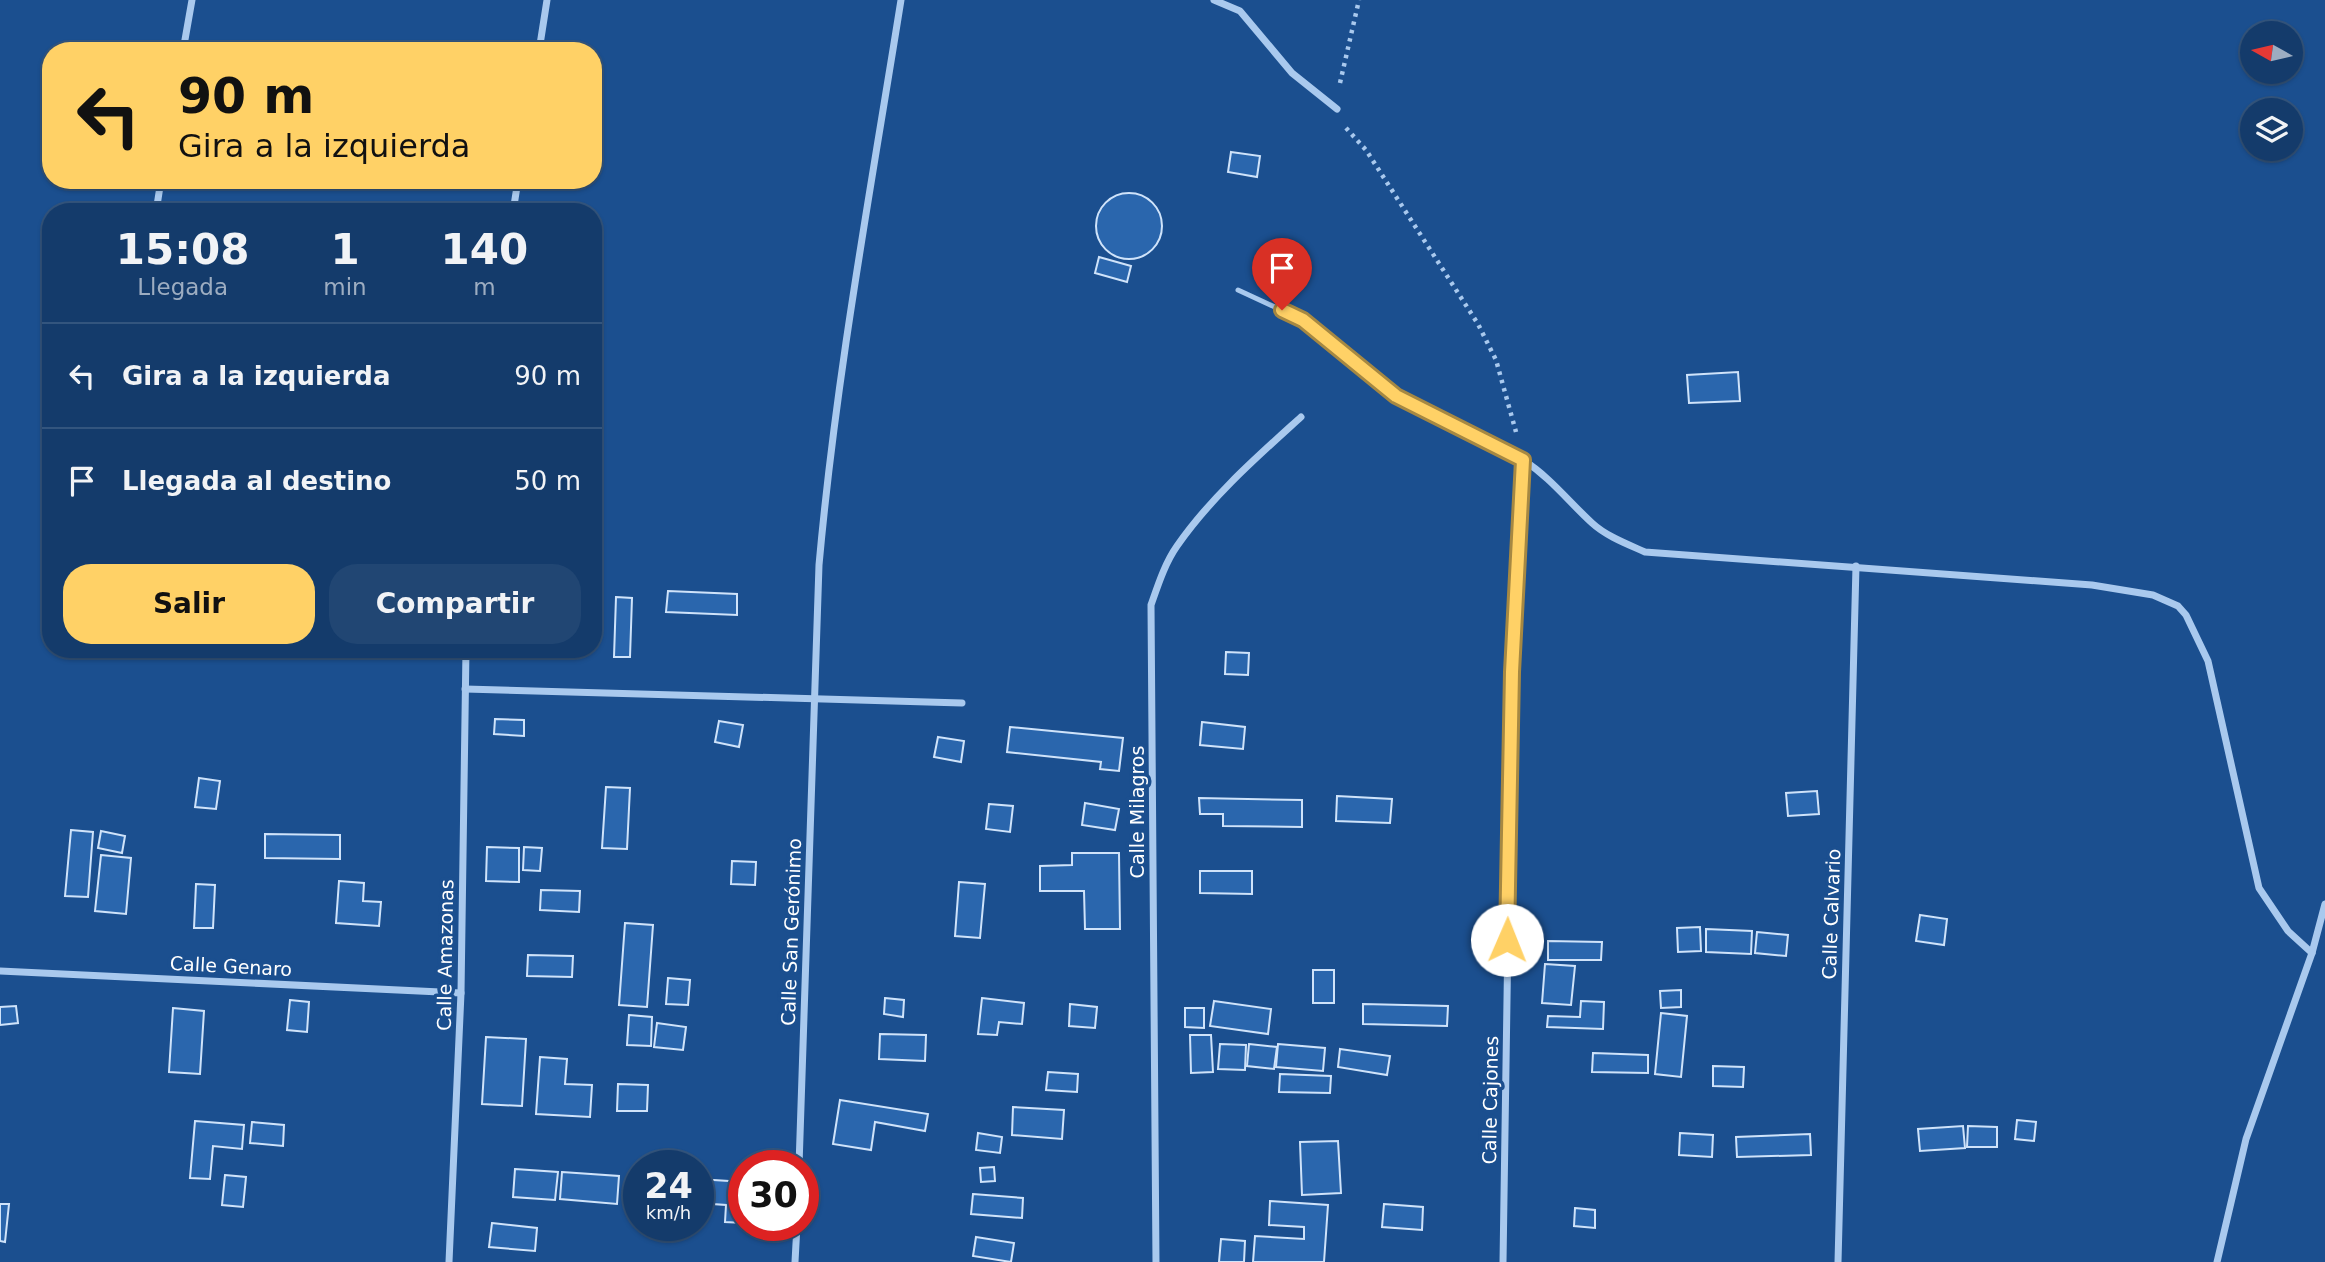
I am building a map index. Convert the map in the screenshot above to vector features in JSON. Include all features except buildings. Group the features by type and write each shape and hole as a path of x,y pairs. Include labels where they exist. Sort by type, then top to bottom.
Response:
{"street":[{"path":"185,42 192,0"},
{"path":"540,42 547,0"},
{"name":"Calle San Gerónimo","path":"800,1150 819,565 827,472 901,0"},
{"path":"1214,0 1240,11 1292,73 1337,109"},
{"name":"Calle Milagros","path":"1156,1262 1151,605 1160,578 1176,547 1252,463 1301,417"},
{"path":"1523,460 1540,470 1593,524 1645,552 2092,585 2153,595 2178,606 2186,615 2208,661 2259,888 2288,931 2312,953"},
{"name":"Calle Cajones","path":"1503,1262 1512,672 1523,460"},
{"name":"Calle Calvario","path":"1838,1262 1856,566"},
{"name":"Calle Amazonas","path":"449,1262 461,993 466,658"},
{"path":"465,689 962,703"},
{"path":"2217,1262 2246,1139 2312,953 2325,905"},
{"name":"Calle Genaro","path":"0,971 461,993"},
{"path":"795,1262 796,1241"}],"lane":[{"path":"1238,290 1303,320 1396,396 1523,460"}],"path":[{"path":"1359,0 1339,85 1337,109 1344,125 1366,150 1478,324 1496,360 1523,460"}],"route":[{"path":"1282,310 1303,320 1396,396 1523,460 1512,672 1507,940"}]}
